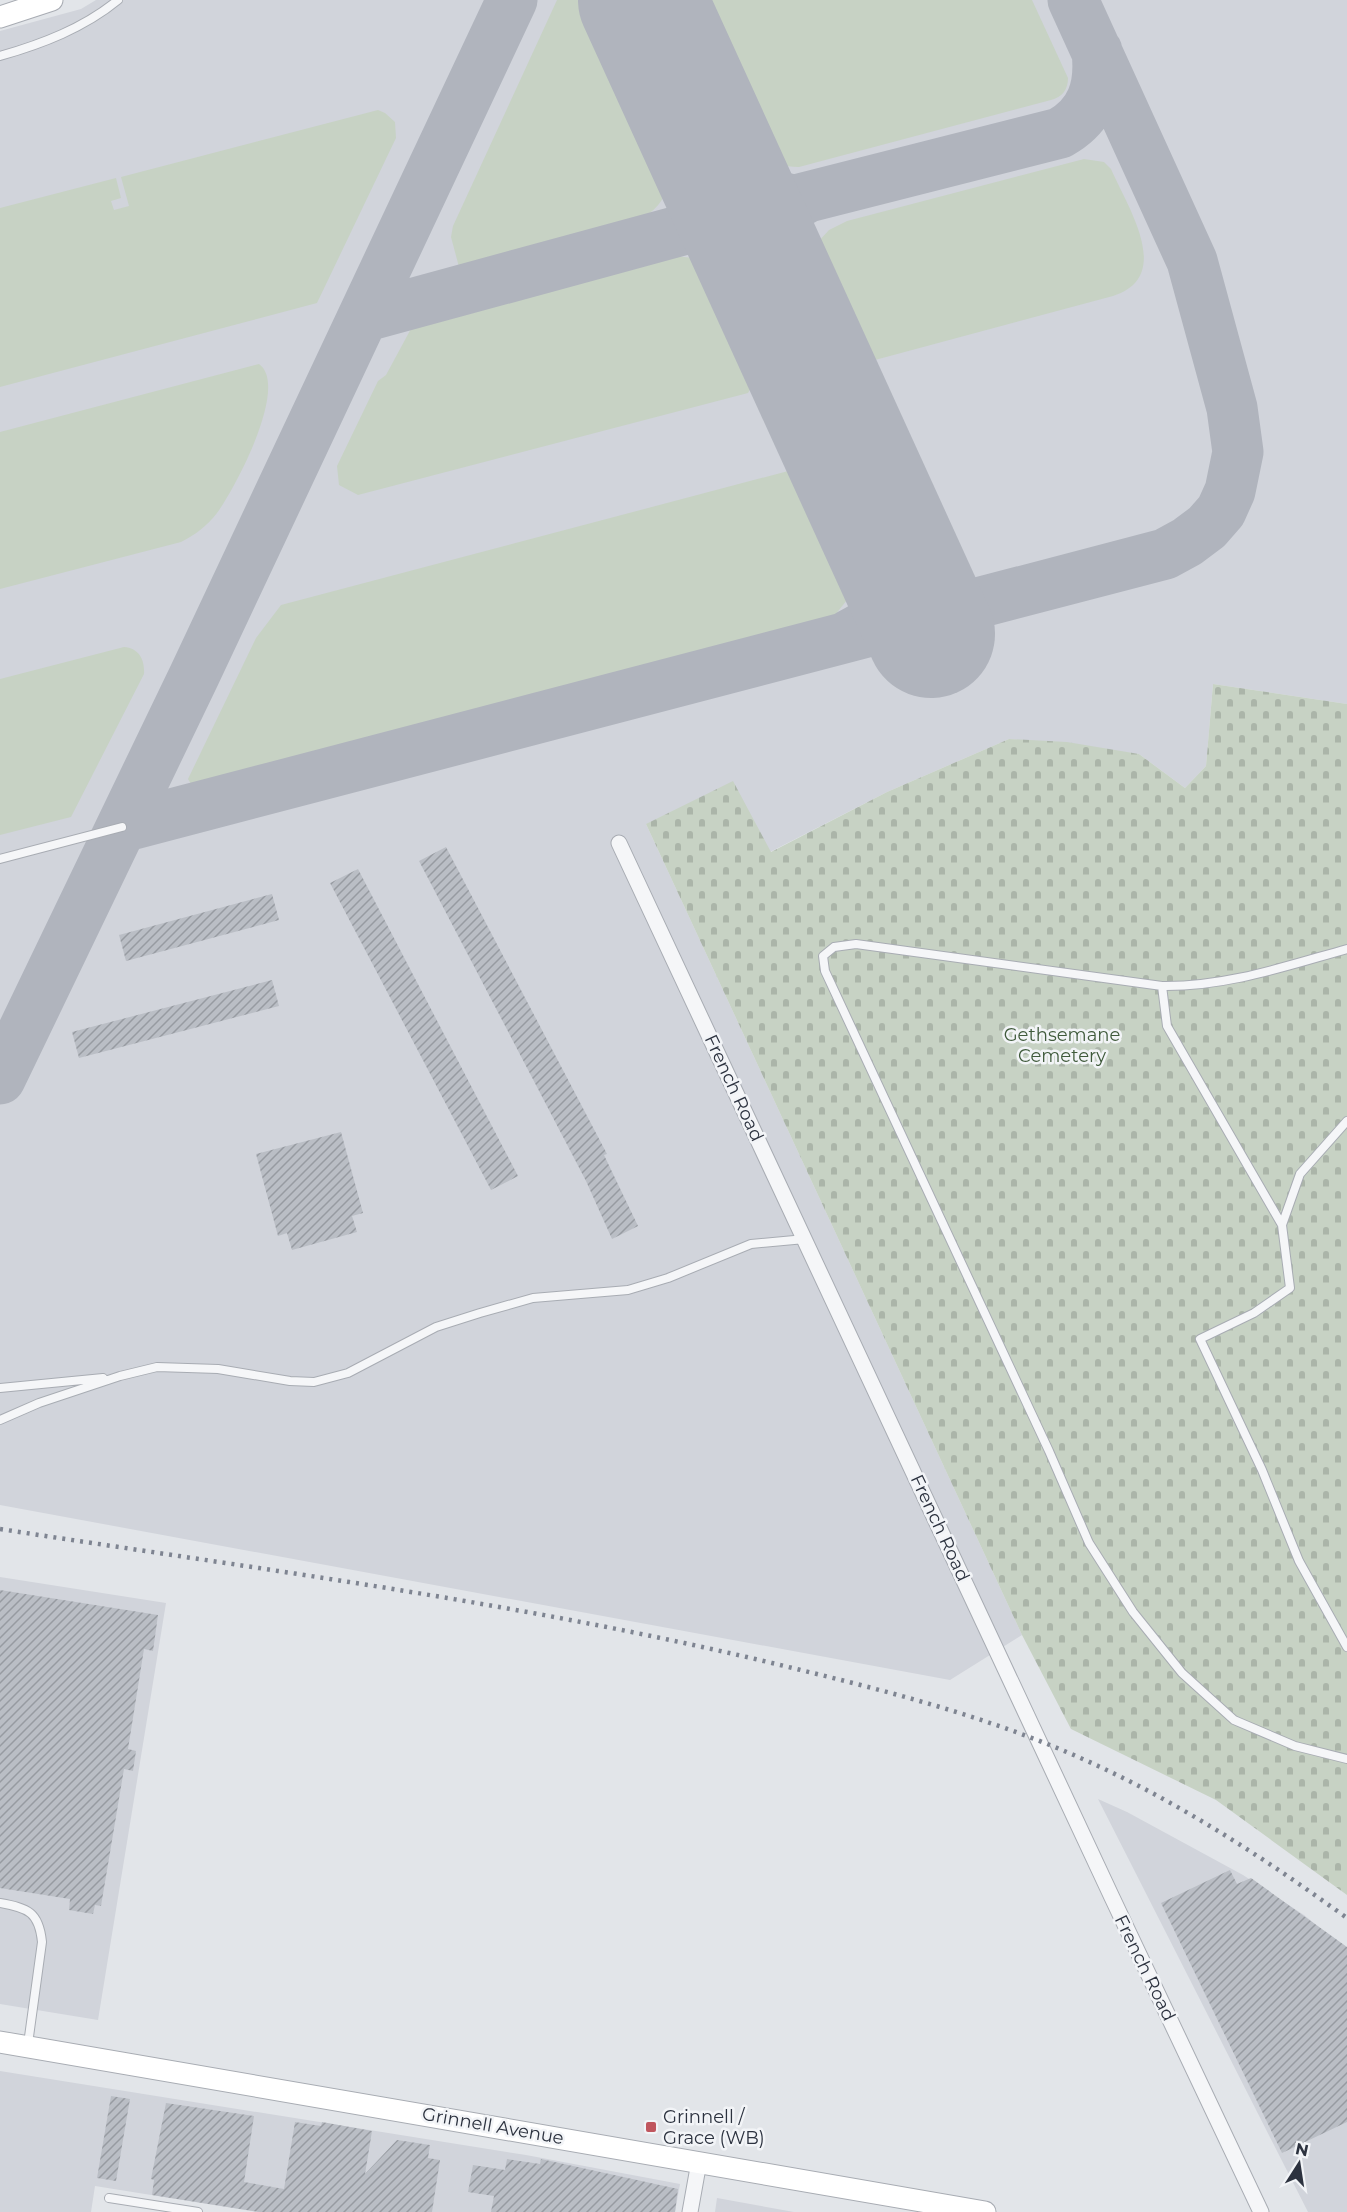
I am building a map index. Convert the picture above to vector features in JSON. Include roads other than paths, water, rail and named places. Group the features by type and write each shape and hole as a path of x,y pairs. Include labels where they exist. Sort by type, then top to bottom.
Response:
{"street":[{"path":"0,17 52,0"},
{"name":"French Road","path":"619,843 1051,1770 1262,2212"},
{"name":"Grinnell Avenue","path":"0,2042 699,2162 898,2201 978,2211"},
{"path":"690,2212 699,2162"}],"lane":[{"path":"0,56 56,38 118,0"},
{"path":"0,858 122,826"},
{"path":"1347,949 1245,978 1197,986 1162,986 856,944 834,947 823,956 825,970 1095,1553 1133,1612 1182,1673 1234,1720 1295,1746 1347,1759"},
{"path":"1162,986 1167,1026 1282,1225 1290,1288 1254,1313 1200,1339 1262,1470 1299,1561 1347,1647"},
{"path":"1282,1225 1300,1174 1347,1121"},
{"path":"0,1420 39,1402 120,1376 157,1367 194,1367 314,1382 348,1373 436,1327 480,1313 533,1298 628,1290 668,1278 751,1244 805,1239"},
{"path":"0,1388 120,1376"},
{"path":"0,1903 18,1906 33,1913 41,1926 42,1942 28,2046"},
{"path":"109,2198 198,2212"}],"railway":[{"path":"0,1529 388,1588 580,1622 772,1663 931,1704 1047,1744 1120,1776 1220,1832 1347,1918"}],"place":[{"name":"Grinnell / Grace (WB)","path":"651,2127"}],"park label":[{"name":"Gethsemane Cemetery","path":"1062,1045"}]}
